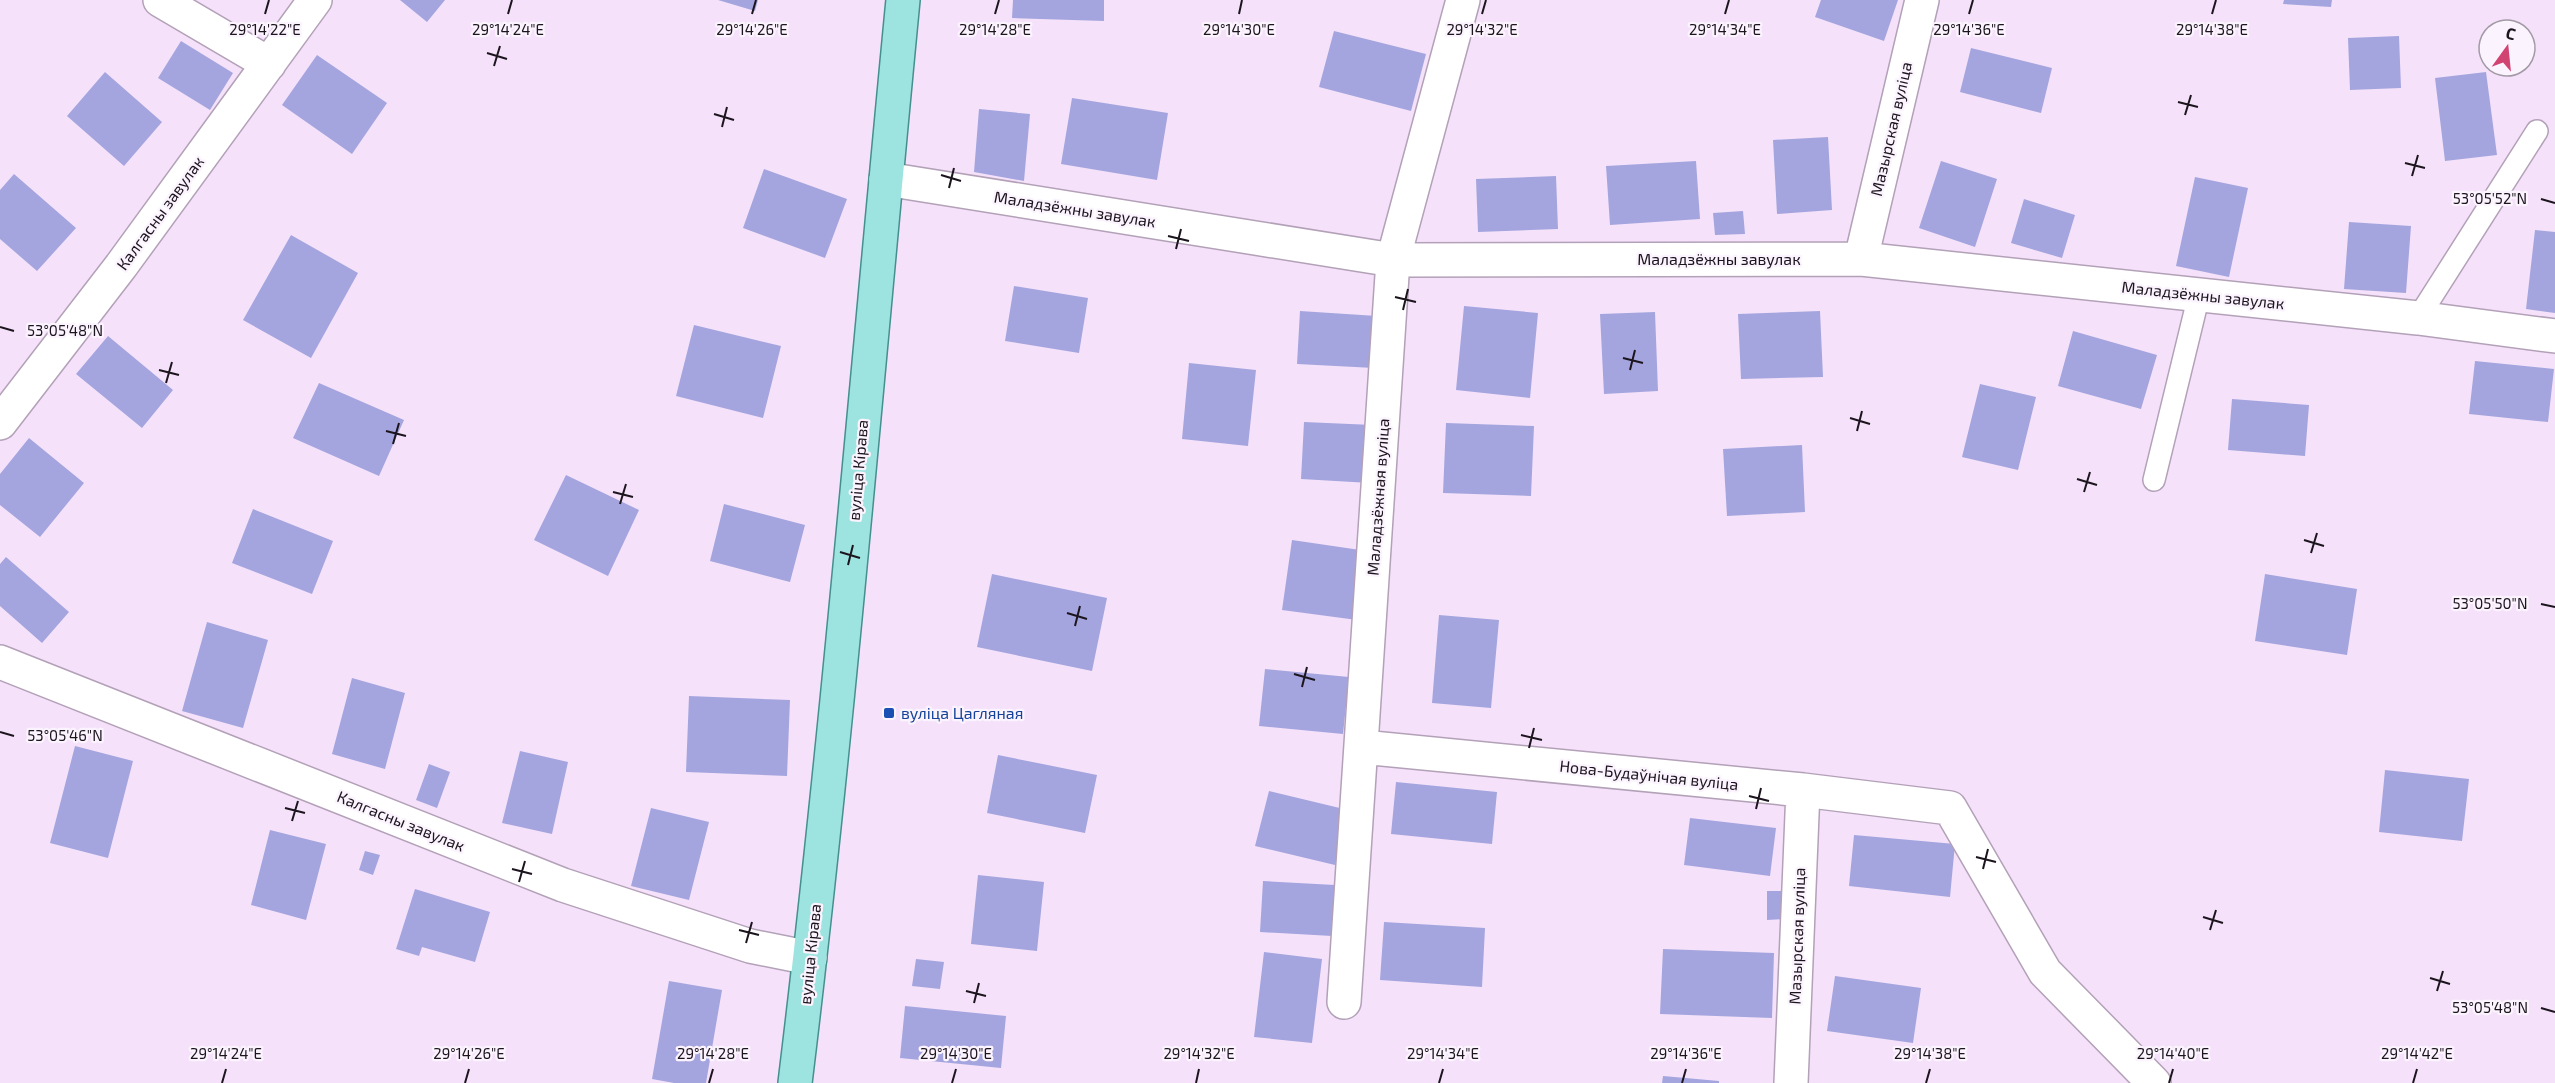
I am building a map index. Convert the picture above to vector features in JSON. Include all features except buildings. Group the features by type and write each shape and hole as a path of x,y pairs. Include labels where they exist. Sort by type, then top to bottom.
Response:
{"main road":[{"name":"вуліца Кірава","path":"795,1083 810,958 903,0"}],"street":[{"path":"160,0 269,64"},
{"name":"Калгасны завулак","path":"0,423 121,266 315,0"},
{"name":"Маладзёжная вуліца","path":"1344,1002 1393,260 1463,0"},
{"name":"Мазырская вуліца","path":"1861,259 1922,0"},
{"name":"Маладзёжны завулак","path":"886,179 1393,260 1861,259 2418,318 2555,336"},
{"name":"Калгасны завулак","path":"0,662 563,885 750,946 810,958"},
{"name":"Нова-Будаўнічая вуліца","path":"1362,747 1803,790 1950,808 2045,972 2154,1083"},
{"name":"Мазырская вуліца","path":"1791,1083 1803,790"}],"lane":[{"path":"2418,318 2537,131"},
{"path":"2154,480 2199,295"}],"place":[{"name":"вуліца Цагляная","path":"889,713"}]}
